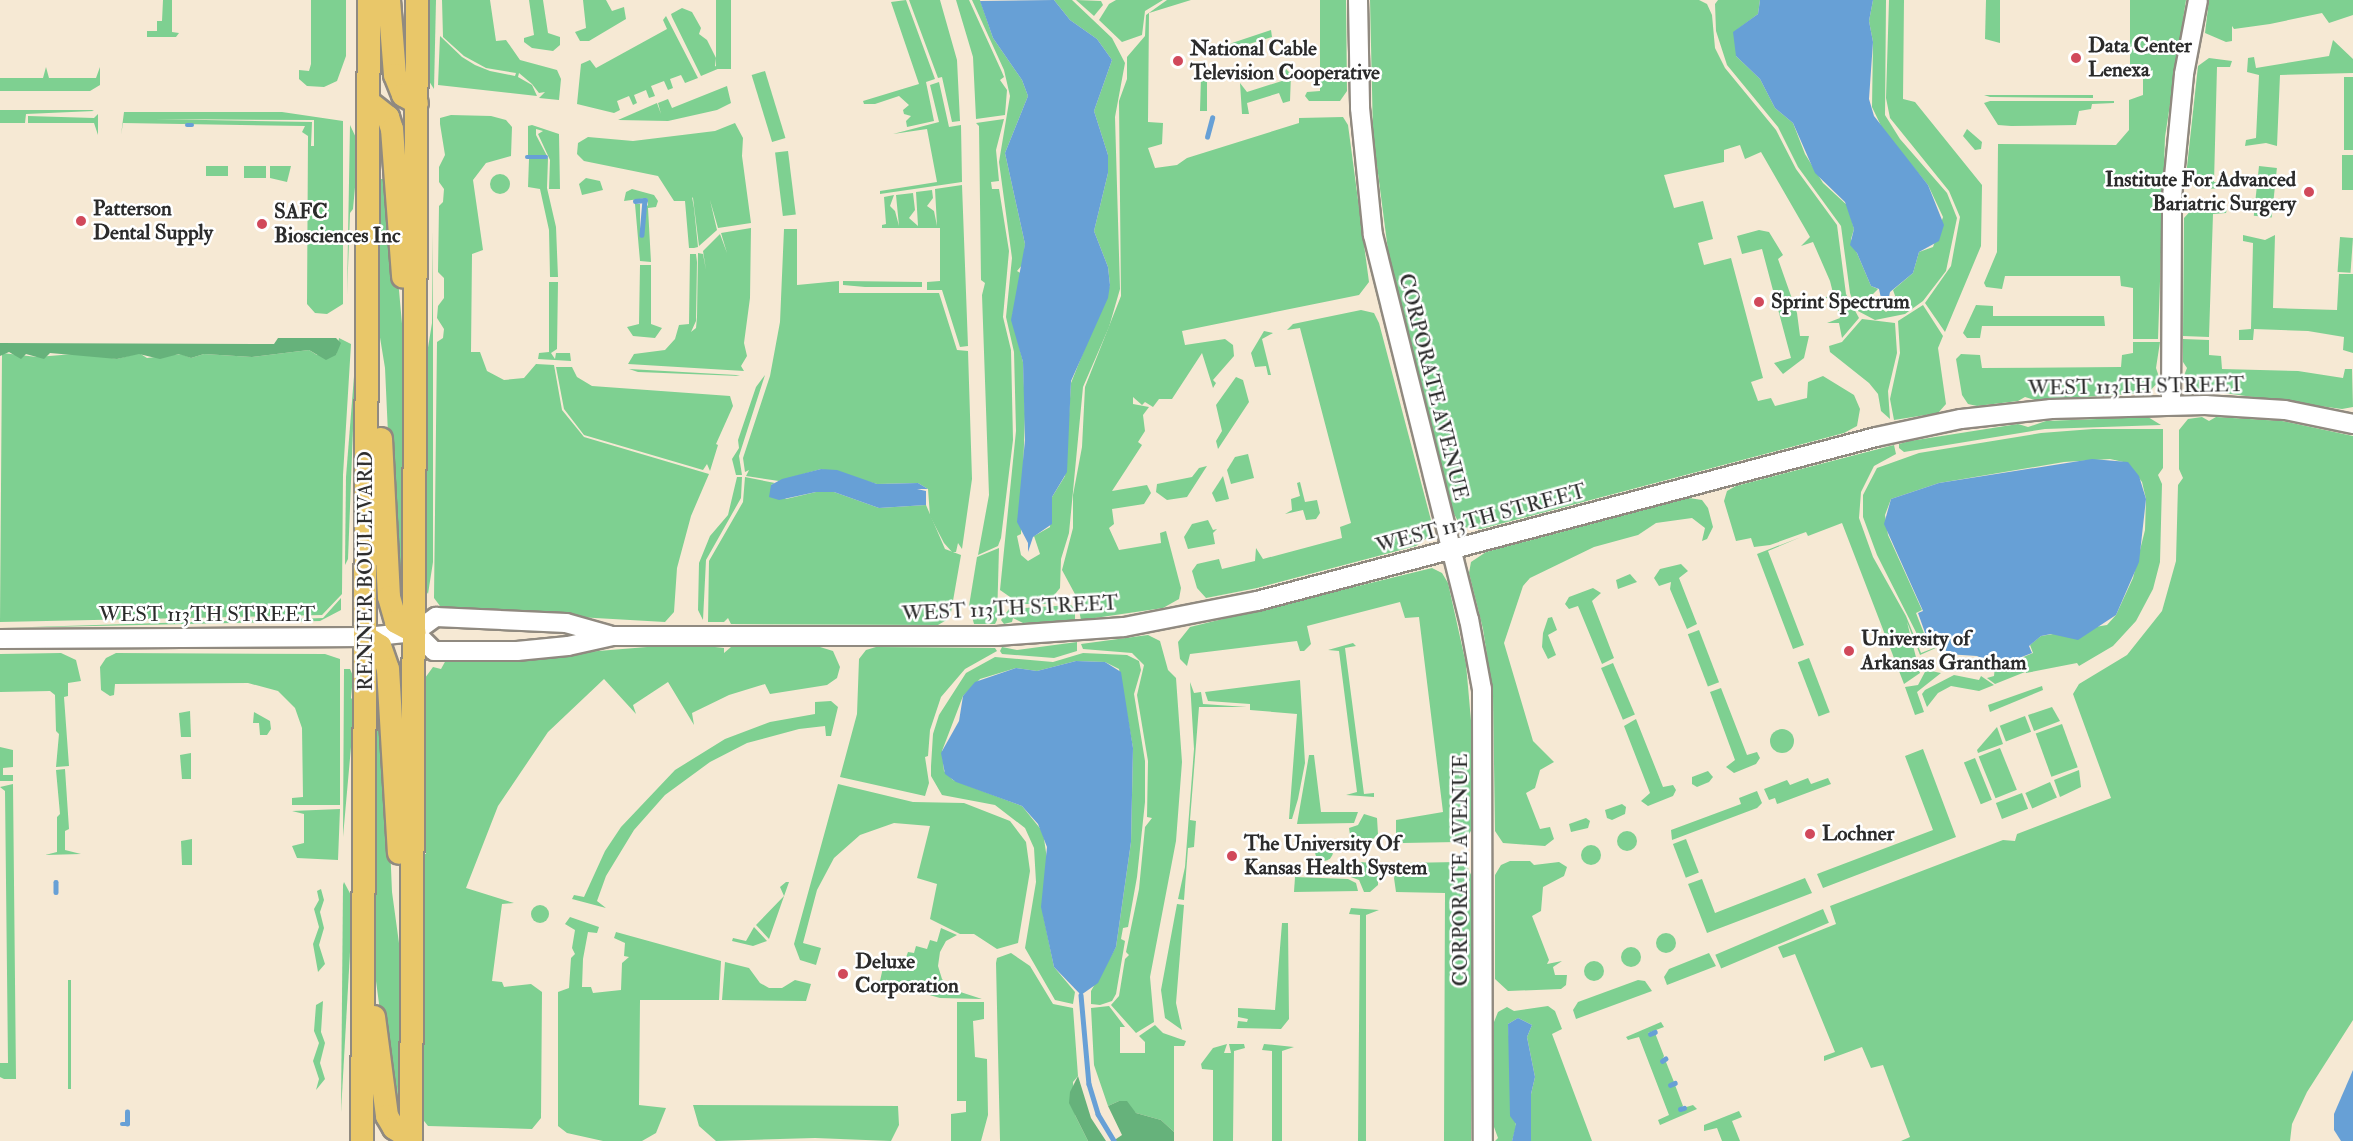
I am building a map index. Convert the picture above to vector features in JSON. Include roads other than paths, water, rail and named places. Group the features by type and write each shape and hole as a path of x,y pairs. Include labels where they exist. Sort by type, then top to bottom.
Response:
{"main road":[{"name":"RENNER BOULEVARD","path":"362,1141 369,0"},
{"path":"389,0 395,75 404,95 417,103"},
{"path":"411,1140 417,0"},
{"path":"370,103 388,117 392,129 407,325 416,346"},
{"path":"368,351 380,413 389,597 396,621 415,632"},
{"path":"366,637 380,646 388,669 401,883 412,912"},
{"path":"363,960 387,1116 394,1128 411,1140"}],"street":[{"name":"CORPORATE AVENUE","path":"1358,0 1360,108 1373,235 1469,619 1483,711 1483,1141"},
{"path":"2171,405 2172,197 2182,92 2198,0"},
{"name":"WEST 113TH STREET","path":"415,632 434,651 517,651 568,646 613,636 997,636 1124,627 1226,608 1932,425 2051,409 2171,405 2285,410 2353,424"},
{"name":"WEST 113TH STREET","path":"0,639 366,637 415,632 436,617 566,623 613,636"}],"water":[{"path":"1054,0 1070,20 1097,39 1112,60 1094,111 1108,155 1108,173 1094,231 1108,267 1110,285 1108,298 1071,381 1067,472 1052,497 1052,524 1033,537 1028,552 1028,543 1017,522 1025,440 1023,362 1011,320 1025,244 1005,153 1028,96 1022,80 993,38 980,1"},
{"path":"1760,0 1873,0 1869,21 1873,42 1869,99 1874,116 1928,185 1944,225 1939,241 1919,252 1913,273 1890,292 1887,306 1882,303 1879,289 1871,286 1857,253 1850,245 1854,229 1845,202 1815,173 1793,123 1775,108 1760,79 1736,56 1733,32 1758,14"},
{"path":"2092,459 2128,462 2139,476 2146,499 2139,562 2116,615 2078,640 2051,634 2041,636 2029,646 2032,653 1998,666 1977,656 1947,654 1942,640 1929,644 1918,613 1923,611 1884,524 1891,499 1939,483"},
{"path":"821,469 837,470 877,484 918,483 928,489 917,489 926,491 926,505 879,508 834,492 816,492 779,500 769,497 771,485 782,479"},
{"path":"1076,661 1105,662 1121,672 1133,748 1131,842 1116,947 1098,983 1081,995 1054,967 1041,907 1047,847 1038,824 1022,806 956,782 945,774 941,753 959,721 963,696 975,682 1016,668 1037,671"},
{"path":"1518,1018 1532,1025 1527,1037 1535,1077 1531,1094 1531,1141 1512,1141 1516,1124 1510,1116 1508,1024"},
{"path":"2353,1070 2353,1141 2341,1141 2334,1130 2334,1114"}],"waterway":[{"path":"1207,137 1212,118"},
{"path":"187,125 192,125"},
{"path":"527,157 546,157"},
{"path":"635,201 645,200 642,235"},
{"path":"56,882 56,892"},
{"path":"1081,995 1089,1084 1098,1114 1114,1141"},
{"path":"1650,1034 1655,1032"},
{"path":"1670,1085 1675,1083"},
{"path":"1680,1109 1684,1108"},
{"path":"122,1124 127,1124 127,1112"}],"place":[{"name":"Data Center Lenexa","path":"2076,58"},
{"name":"National Cable Television Cooperative","path":"1178,61"},
{"name":"Institute For Advanced Bariatric Surgery","path":"2309,192"},
{"name":"Patterson Dental Supply","path":"81,221"},
{"name":"SAFC Biosciences Inc","path":"262,224"},
{"name":"Sprint Spectrum","path":"1759,302"},
{"name":"University of Arkansas Grantham","path":"1849,651"},
{"name":"Lochner","path":"1810,834"},
{"name":"The University Of Kansas Health System","path":"1232,856"},
{"name":"Deluxe Corporation","path":"843,974"}]}
